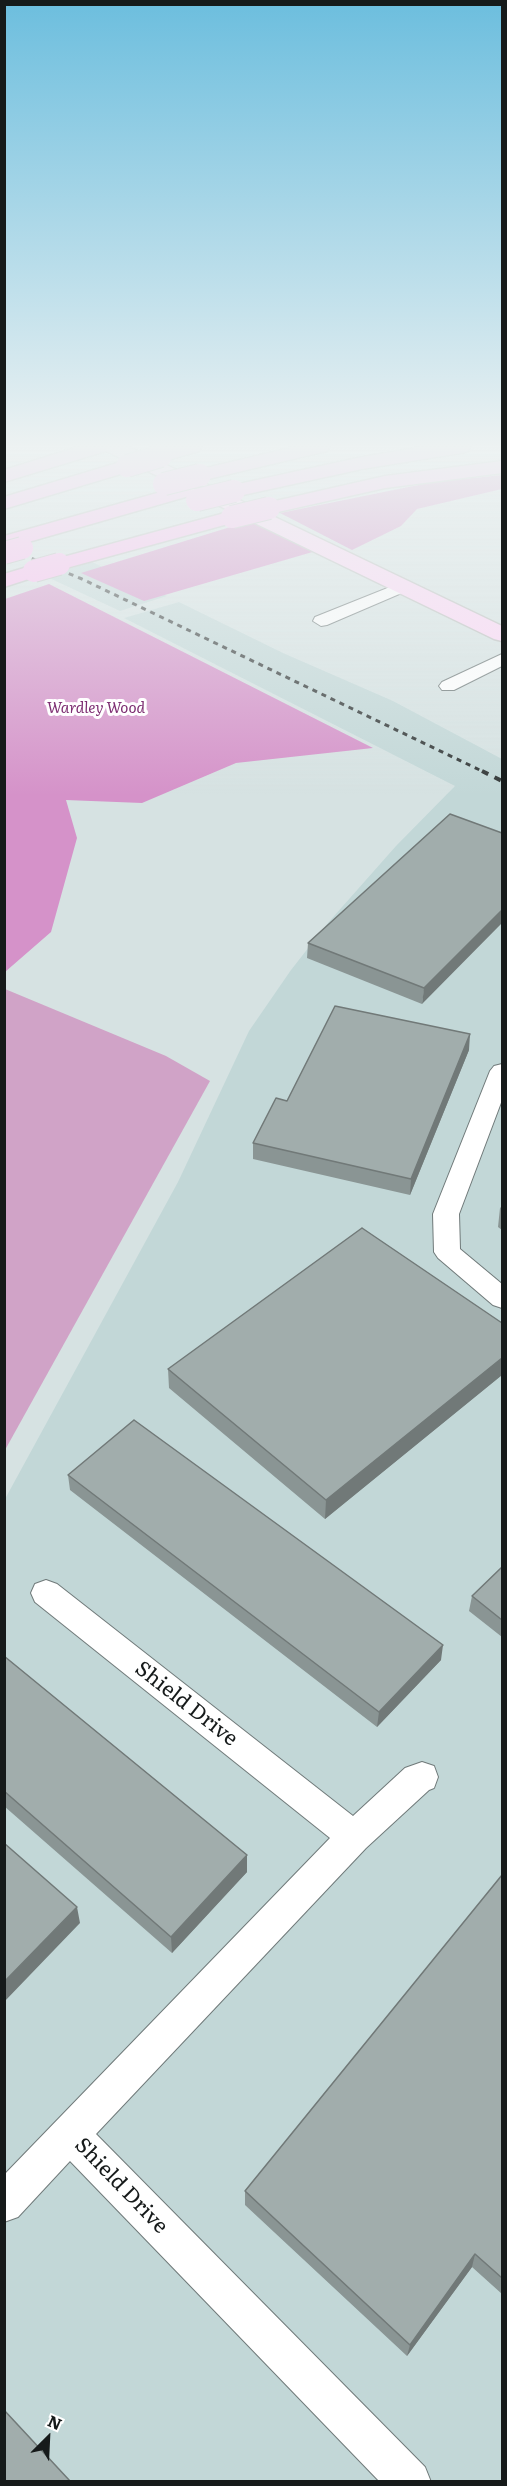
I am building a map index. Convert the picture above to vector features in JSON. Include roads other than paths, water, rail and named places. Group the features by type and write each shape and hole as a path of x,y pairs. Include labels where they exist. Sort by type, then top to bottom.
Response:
{"highway":[{"path":"4,581 63,563"}],"main road":[{"path":"355,563 502,633"}],"street":[{"path":"321,621 405,586"},
{"path":"448,686 502,659"},
{"path":"502,1071 446,1214 447,1252 502,1298"},
{"name":"Shield Drive","path":"46,1593 354,1837"},
{"name":"Shield Drive","path":"410,2481 69,2133 354,1837 417,1779 422,1777"},
{"path":"4,2203 69,2133"}],"railway":[{"path":"43,563 82,579 486,773"},
{"path":"482,771 486,773"},
{"path":"486,773 502,781"}],"park label":[{"name":"Wardley Wood","path":"96,709"}]}
